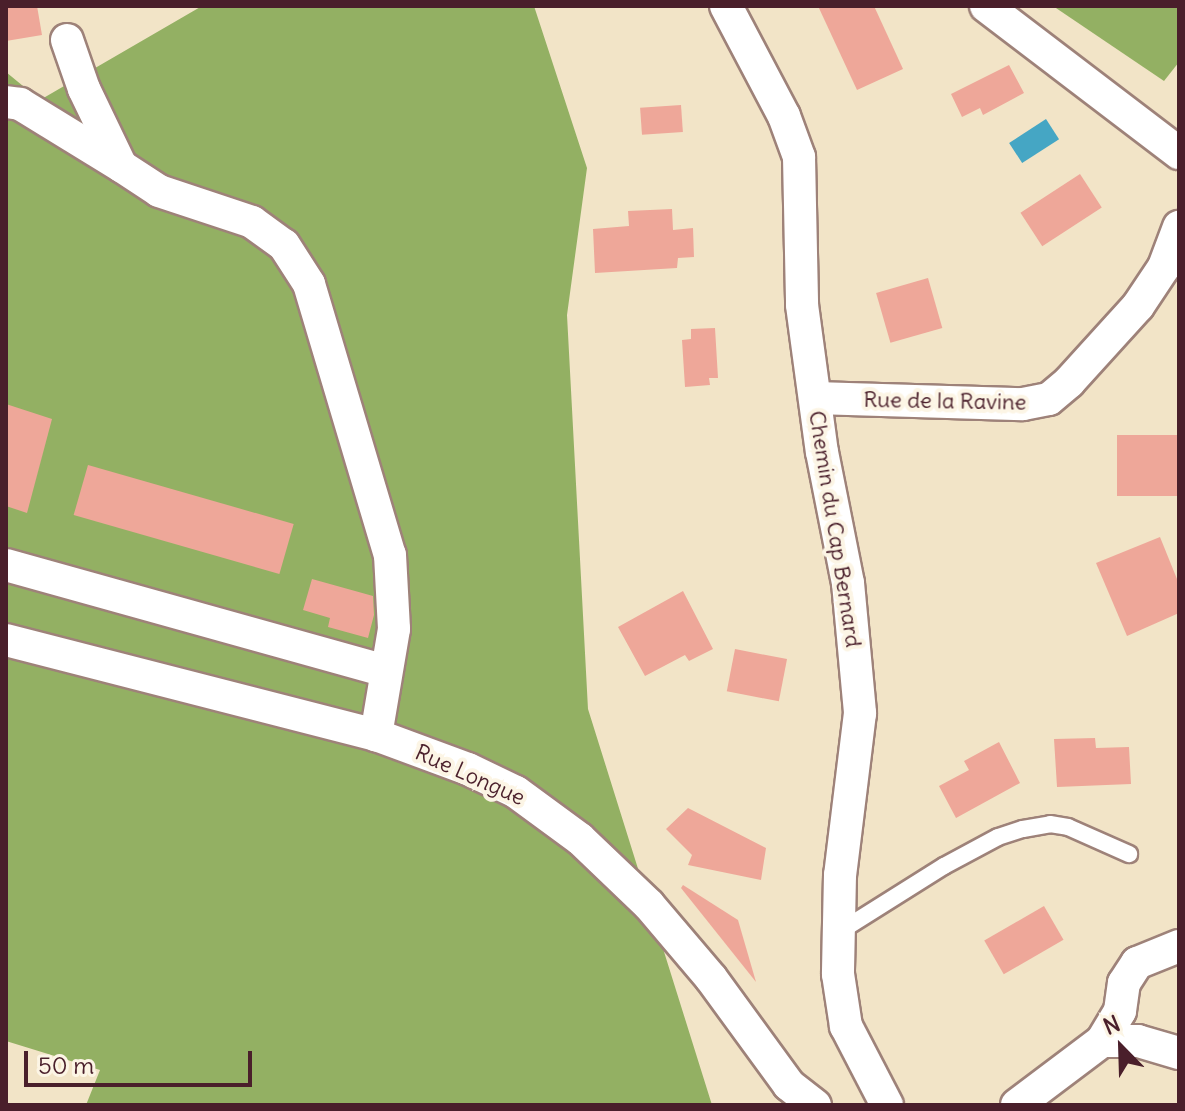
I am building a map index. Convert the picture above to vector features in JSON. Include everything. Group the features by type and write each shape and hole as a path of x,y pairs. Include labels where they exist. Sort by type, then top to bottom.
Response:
{"street":[{"name":"Chemin du Cap Bernard","path":"726,6 784,116 799,157 802,305 848,583 860,713 840,875 838,974 846,1026 887,1105"},
{"path":"986,6 1179,153"},
{"path":"67,40 84,89 121,166"},
{"path":"6,102 20,104 159,191 252,222 284,245 309,284 390,555 394,629 376,735"},
{"name":"Rue de la Ravine","path":"815,398 1023,404 1049,399 1069,382 1138,306 1164,267 1179,227"},
{"path":"6,565 385,671"},
{"name":"Rue Longue","path":"6,640 376,735 468,769 516,792 580,839 649,905 711,978 789,1085 815,1105"},
{"path":"1017,1105 1102,1041 1120,1011 1130,971 1152,955 1179,946"},
{"path":"1102,1041 1138,1041 1179,1053"}],"lane":[{"path":"839,932 944,866 998,837 1023,829 1050,824 1068,827 1129,854"}],"green space":[{"path":"202,6 534,6 587,168 567,315 588,709 712,1105 86,1105 100,1070 6,1041 6,72 40,100"},
{"path":"1053,6 1179,6 1179,62 1164,81"}],"water":[{"path":"1046,119 1059,139 1022,163 1009,143"}],"building":[{"path":"6,6 37,6 42,35 6,41"},
{"path":"818,6 874,6 903,69 857,90"},
{"path":"1009,65 1024,93 983,115 980,108 962,117 951,94"},
{"path":"681,105 683,132 642,135 640,108"},
{"path":"1080,174 1102,208 1042,246 1020,213"},
{"path":"672,209 673,230 693,228 694,257 678,258 677,268 595,273 593,229 629,226 628,211"},
{"path":"928,278 942,328 890,343 876,293"},
{"path":"715,328 718,378 709,378 710,385 685,387 682,340 691,339 691,329"},
{"path":"6,404 52,419 27,513 6,506"},
{"path":"1117,435 1179,435 1179,496 1117,496"},
{"path":"88,465 294,524 279,574 74,515"},
{"path":"1160,537 1179,584 1179,613 1127,636 1096,563"},
{"path":"312,579 373,596 374,615 368,638 328,627 330,618 303,610"},
{"path":"683,591 713,649 689,661 685,655 645,676 618,627"},
{"path":"735,649 787,659 779,701 727,691"},
{"path":"1095,738 1096,748 1129,747 1131,784 1057,787 1054,739"},
{"path":"999,742 1020,783 956,818 939,786 969,770 964,761"},
{"path":"688,808 766,848 761,880 688,865 692,855 666,829"},
{"path":"683,885 738,920 756,982 681,888"},
{"path":"1044,906 1064,940 1004,974 984,940"}]}
